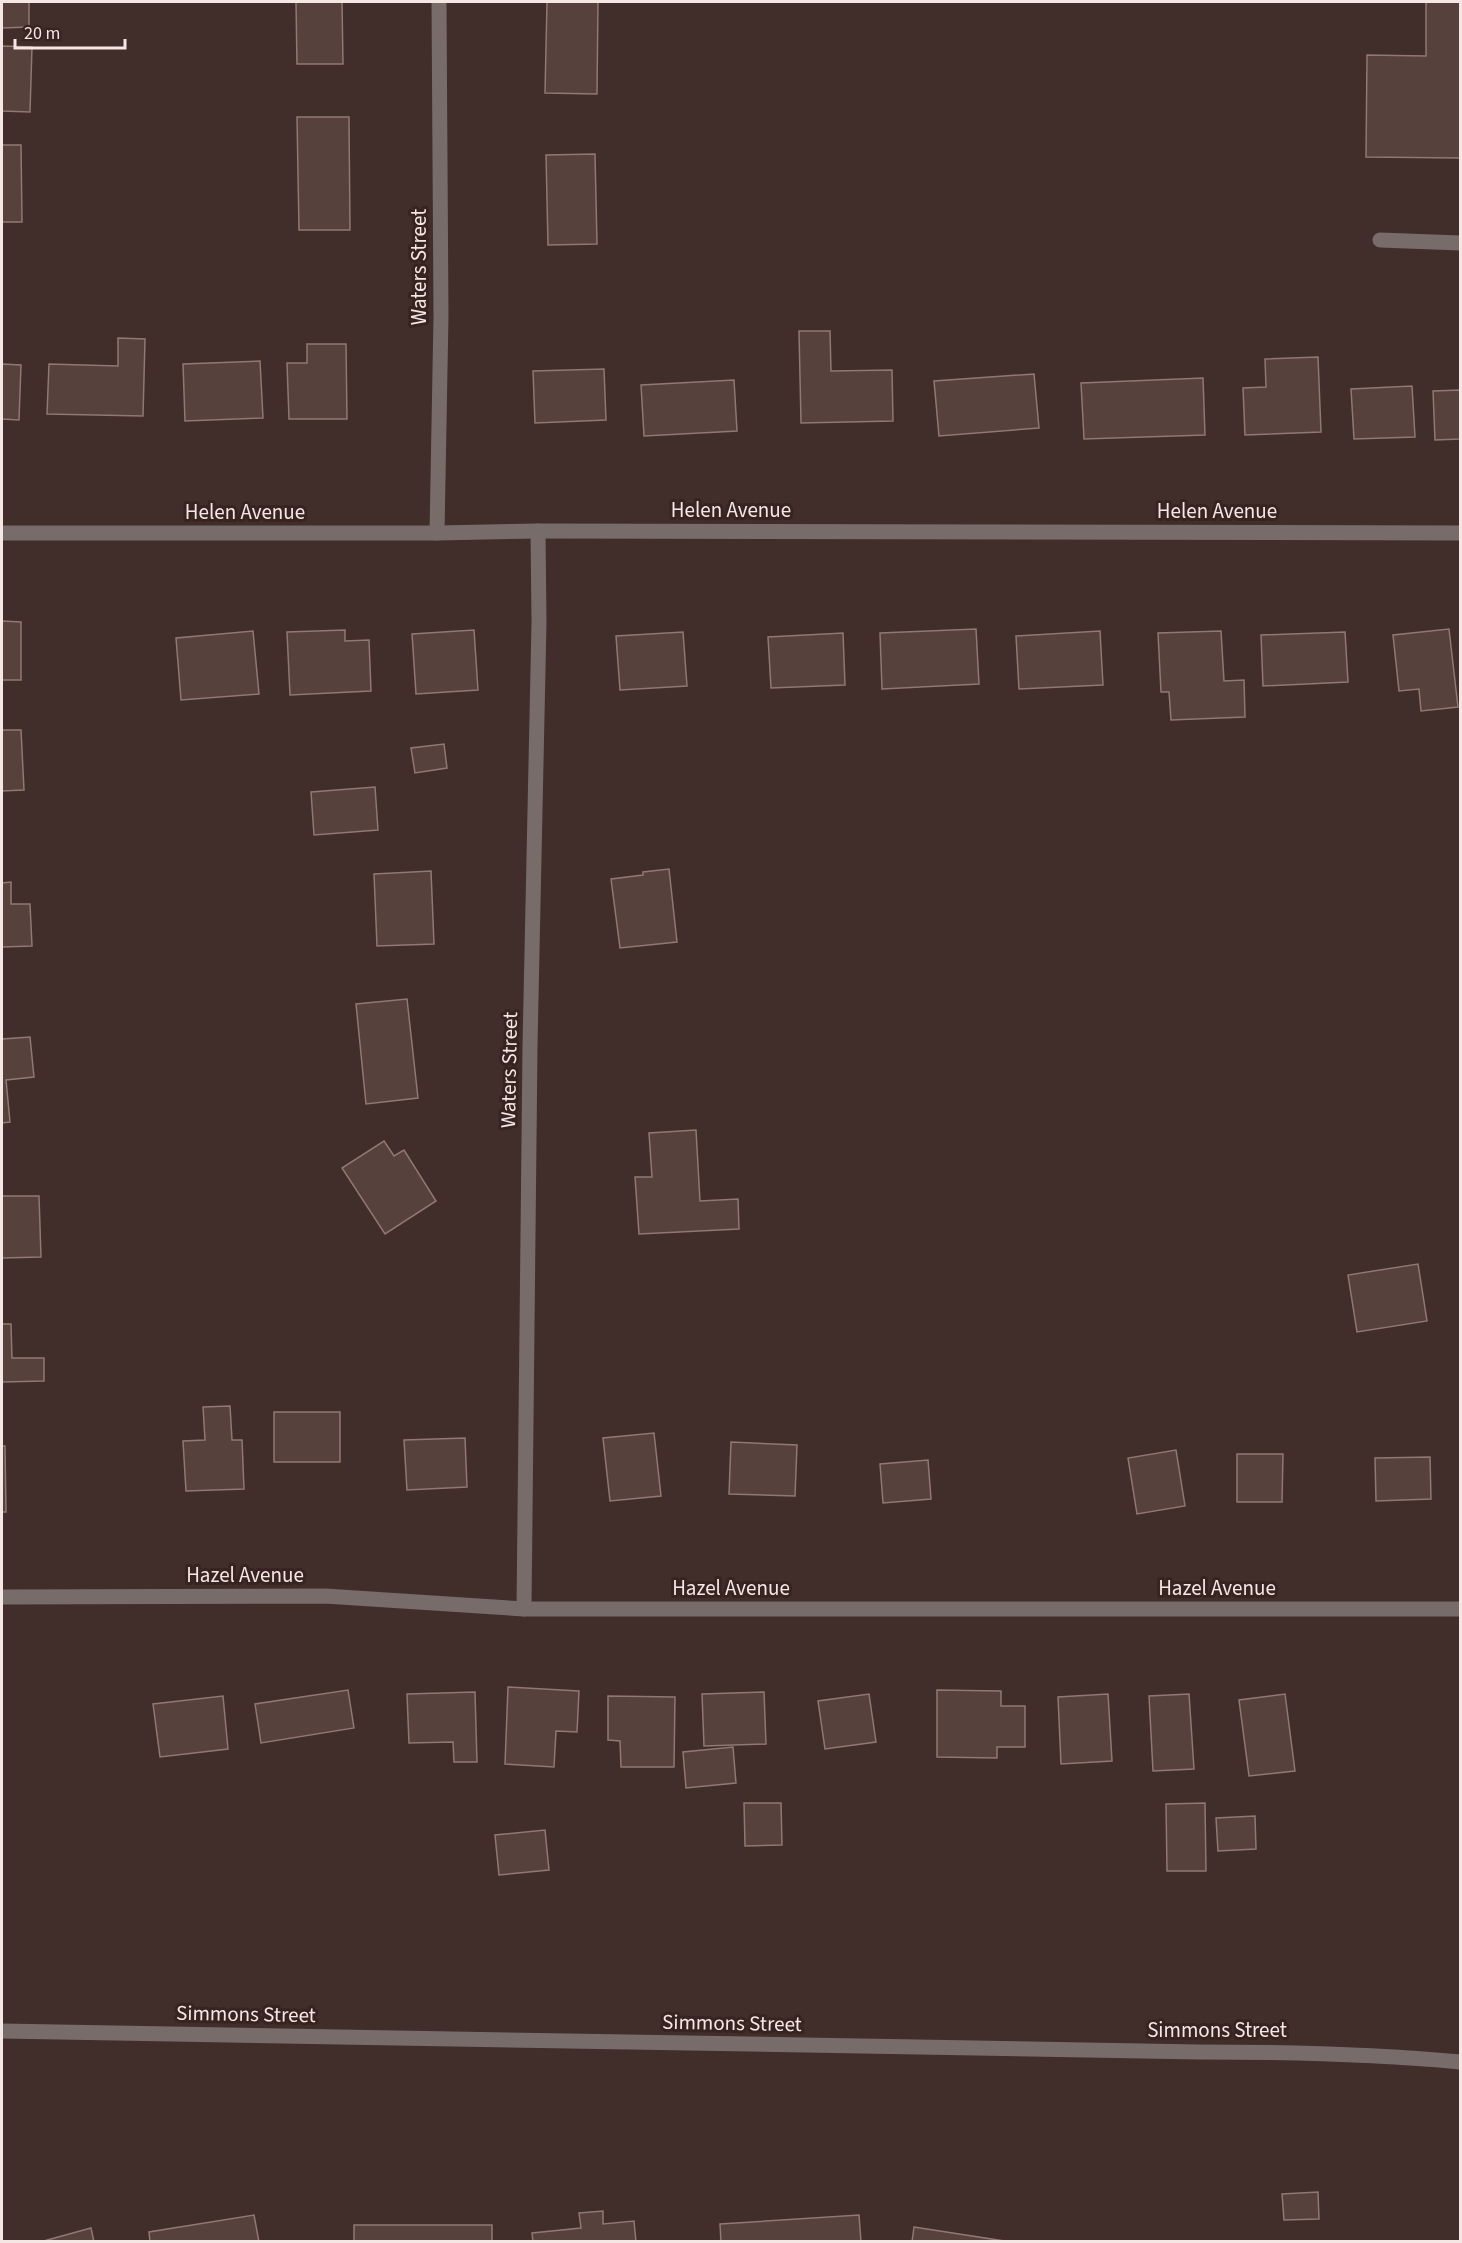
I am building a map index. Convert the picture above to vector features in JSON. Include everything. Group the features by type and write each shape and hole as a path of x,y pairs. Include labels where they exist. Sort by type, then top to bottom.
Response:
{"street":[{"name":"Waters Street","path":"437,533 441,316 439,2"},
{"path":"1380,240 1461,243"},
{"name":"Waters Street","path":"524,1609 530,1046 539,622 538,531"},
{"name":"Helen Avenue","path":"2,533 538,531 1461,533"},
{"name":"Hazel Avenue","path":"2,1597 326,1596 524,1609 1461,1610"},
{"name":"Simmons Street","path":"2,2031 1292,2052 1381,2055 1461,2062"}],"building":[{"path":"2,2 29,2 29,27 2,28"},
{"path":"296,2 342,2 343,64 297,64"},
{"path":"547,2 598,2 597,94 545,93"},
{"path":"1426,2 1460,2 1460,158 1366,157 1367,55 1426,56"},
{"path":"2,46 32,47 30,112 2,111"},
{"path":"297,117 349,117 350,230 299,230"},
{"path":"2,145 21,145 22,222 2,222"},
{"path":"595,154 597,244 548,245 546,155"},
{"path":"799,331 830,331 831,371 892,370 893,421 801,423"},
{"path":"118,338 145,339 143,416 47,414 49,364 118,366"},
{"path":"307,344 346,344 347,419 289,419 287,363 307,363"},
{"path":"1318,357 1321,432 1245,435 1243,388 1266,387 1265,359"},
{"path":"260,361 263,418 185,421 183,364"},
{"path":"2,364 21,365 19,420 2,419"},
{"path":"604,369 606,420 535,423 533,371"},
{"path":"1034,374 1039,428 939,436 934,381"},
{"path":"1203,378 1205,435 1084,439 1081,383"},
{"path":"734,380 737,431 644,436 641,385"},
{"path":"1412,386 1415,437 1354,439 1351,389"},
{"path":"1460,390 1460,439 1435,440 1433,391"},
{"path":"2,621 21,622 21,680 2,680"},
{"path":"976,629 979,684 882,689 880,633"},
{"path":"1449,629 1458,707 1421,711 1419,689 1399,691 1393,635"},
{"path":"345,630 345,641 369,640 371,691 290,695 287,632"},
{"path":"474,630 478,690 416,694 412,634"},
{"path":"253,631 259,694 181,700 176,638"},
{"path":"1100,631 1103,685 1019,689 1016,636"},
{"path":"1221,631 1224,681 1244,680 1245,717 1171,720 1169,692 1161,692 1158,633"},
{"path":"683,632 687,686 620,690 616,636"},
{"path":"1345,632 1348,682 1263,686 1261,635"},
{"path":"843,633 845,685 771,688 768,637"},
{"path":"2,730 21,730 24,790 2,791"},
{"path":"444,744 447,768 415,773 411,748"},
{"path":"375,787 378,830 314,835 311,792"},
{"path":"669,869 677,942 620,948 611,879"},
{"path":"431,871 434,944 377,946 374,874"},
{"path":"11,882 11,904 30,904 32,946 2,947 2,883"},
{"path":"407,999 418,1098 366,1104 356,1004"},
{"path":"30,1037 34,1077 6,1080 10,1122 2,1123 2,1039"},
{"path":"696,1130 700,1201 738,1199 739,1229 639,1234 635,1177 652,1177 649,1133"},
{"path":"384,1141 394,1156 404,1150 436,1201 385,1234 342,1168"},
{"path":"2,1196 39,1196 41,1257 2,1258"},
{"path":"1418,1264 1427,1321 1357,1332 1348,1275"},
{"path":"2,1324 11,1324 12,1358 44,1358 44,1381 2,1382"},
{"path":"230,1406 232,1440 242,1440 244,1489 186,1491 183,1441 205,1440 203,1407"},
{"path":"274,1412 340,1412 340,1462 274,1462"},
{"path":"654,1433 661,1496 610,1501 603,1438"},
{"path":"465,1438 467,1487 407,1490 404,1440"},
{"path":"731,1442 797,1445 795,1496 729,1494"},
{"path":"2,1446 5,1446 6,1512 2,1512"},
{"path":"1176,1450 1185,1506 1137,1514 1128,1458"},
{"path":"1237,1454 1283,1454 1282,1502 1237,1502"},
{"path":"1430,1457 1431,1499 1376,1501 1375,1458"},
{"path":"928,1460 931,1499 883,1503 880,1464"},
{"path":"508,1687 579,1691 577,1732 556,1731 554,1767 505,1764"},
{"path":"348,1690 354,1728 261,1743 255,1704"},
{"path":"937,1690 1001,1691 1001,1706 1025,1706 1025,1747 997,1747 997,1758 937,1757"},
{"path":"475,1692 477,1762 454,1762 453,1742 409,1743 407,1694"},
{"path":"764,1692 766,1744 704,1746 702,1694"},
{"path":"869,1694 876,1742 825,1749 818,1701"},
{"path":"1108,1694 1112,1761 1061,1764 1058,1697"},
{"path":"1189,1694 1194,1769 1153,1771 1149,1696"},
{"path":"1285,1694 1295,1771 1249,1776 1239,1700"},
{"path":"223,1696 228,1749 160,1757 153,1704"},
{"path":"608,1696 675,1697 674,1767 621,1767 620,1741 608,1740"},
{"path":"733,1747 736,1783 686,1788 683,1752"},
{"path":"744,1803 781,1803 782,1845 745,1846"},
{"path":"1205,1803 1206,1871 1167,1871 1166,1804"},
{"path":"1255,1816 1256,1849 1218,1851 1216,1818"},
{"path":"545,1830 549,1870 499,1875 495,1835"},
{"path":"1318,2192 1319,2219 1284,2220 1282,2194"},
{"path":"603,2211 603,2224 634,2221 636,2242 533,2242 532,2233 581,2228 579,2213"},
{"path":"254,2215 259,2242 150,2242 149,2232"},
{"path":"859,2215 861,2242 721,2242 720,2224"},
{"path":"354,2225 492,2225 492,2242 354,2242"},
{"path":"914,2227 1004,2241 1004,2242 912,2242"},
{"path":"91,2228 94,2242 40,2242"}]}
